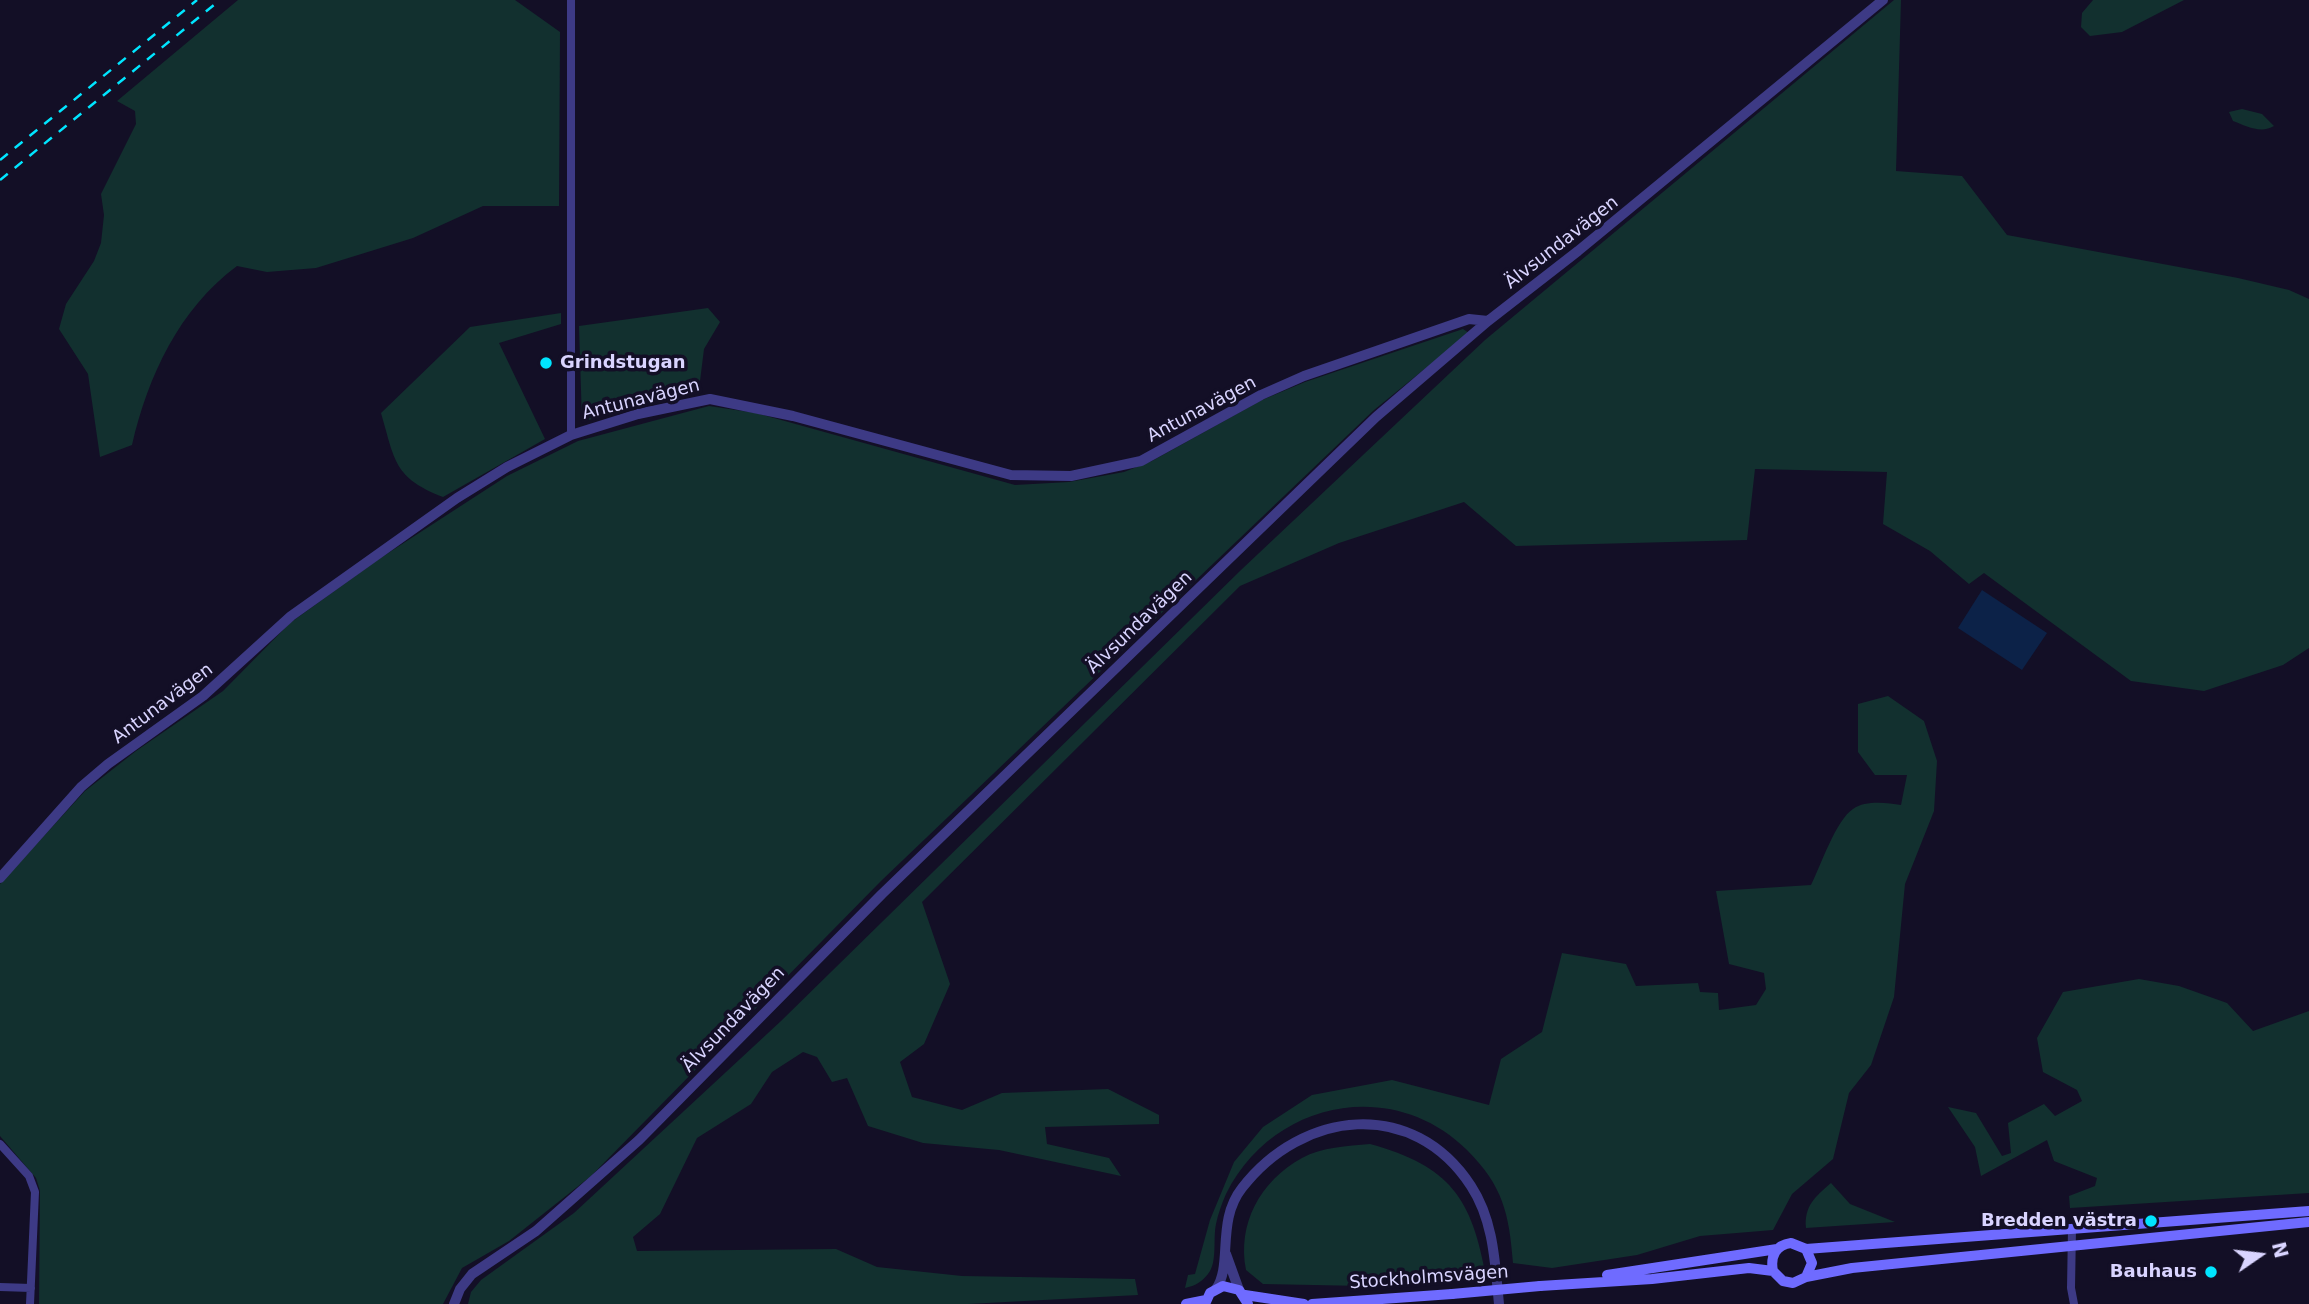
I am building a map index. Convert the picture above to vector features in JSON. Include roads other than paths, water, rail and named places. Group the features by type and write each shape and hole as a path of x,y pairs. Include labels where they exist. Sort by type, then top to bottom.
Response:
{"main road":[{"name":"Stockholmsvägen","path":"1545,1286 1777,1249 1791,1243 1806,1249 2309,1211"},
{"name":"Stockholmsvägen","path":"1312,1304 1652,1279 1749,1268 1773,1271 1788,1283 1852,1268 2309,1222"},
{"path":"1773,1271 1772,1259 1777,1249"},
{"path":"1806,1249 1812,1263 1807,1277"},
{"path":"1186,1304 1205,1302 1216,1289 1223,1286 1244,1296 1304,1304"}],"street":[{"path":"571,0 571,435"},
{"name":"Älvsundavägen","path":"454,1304 460,1289 472,1274 536,1231 639,1140 855,921 1366,426 1488,321 1611,225 1883,0"},
{"name":"Antunavägen","path":"0,878 81,787 108,764 195,703 299,609 457,498 507,467 571,435 638,414 710,399 781,412 1011,475 1072,477 1141,461 1261,395 1304,376 1469,319 1488,321"},
{"path":"1216,1289 1223,1276 1227,1217 1240,1191 1275,1154 1299,1138 1328,1127 1360,1123 1392,1127 1421,1139 1449,1158 1471,1186 1487,1218 1499,1304"},
{"path":"0,1144 29,1176 35,1192 30,1304"},
{"path":"2072,1229 2074,1304"},
{"path":"1223,1247 1244,1296"},
{"path":"0,1287 31,1288"}],"water":[{"path":"1982,590 2047,633 2022,670 1958,628"}],"railway":[{"path":"0,160 197,0"},
{"path":"0,180 220,0"}],"place":[{"name":"Grindstugan","path":"546,363"},
{"name":"Bredden västra","path":"2151,1221"},
{"name":"Bauhaus","path":"2211,1272"}]}
